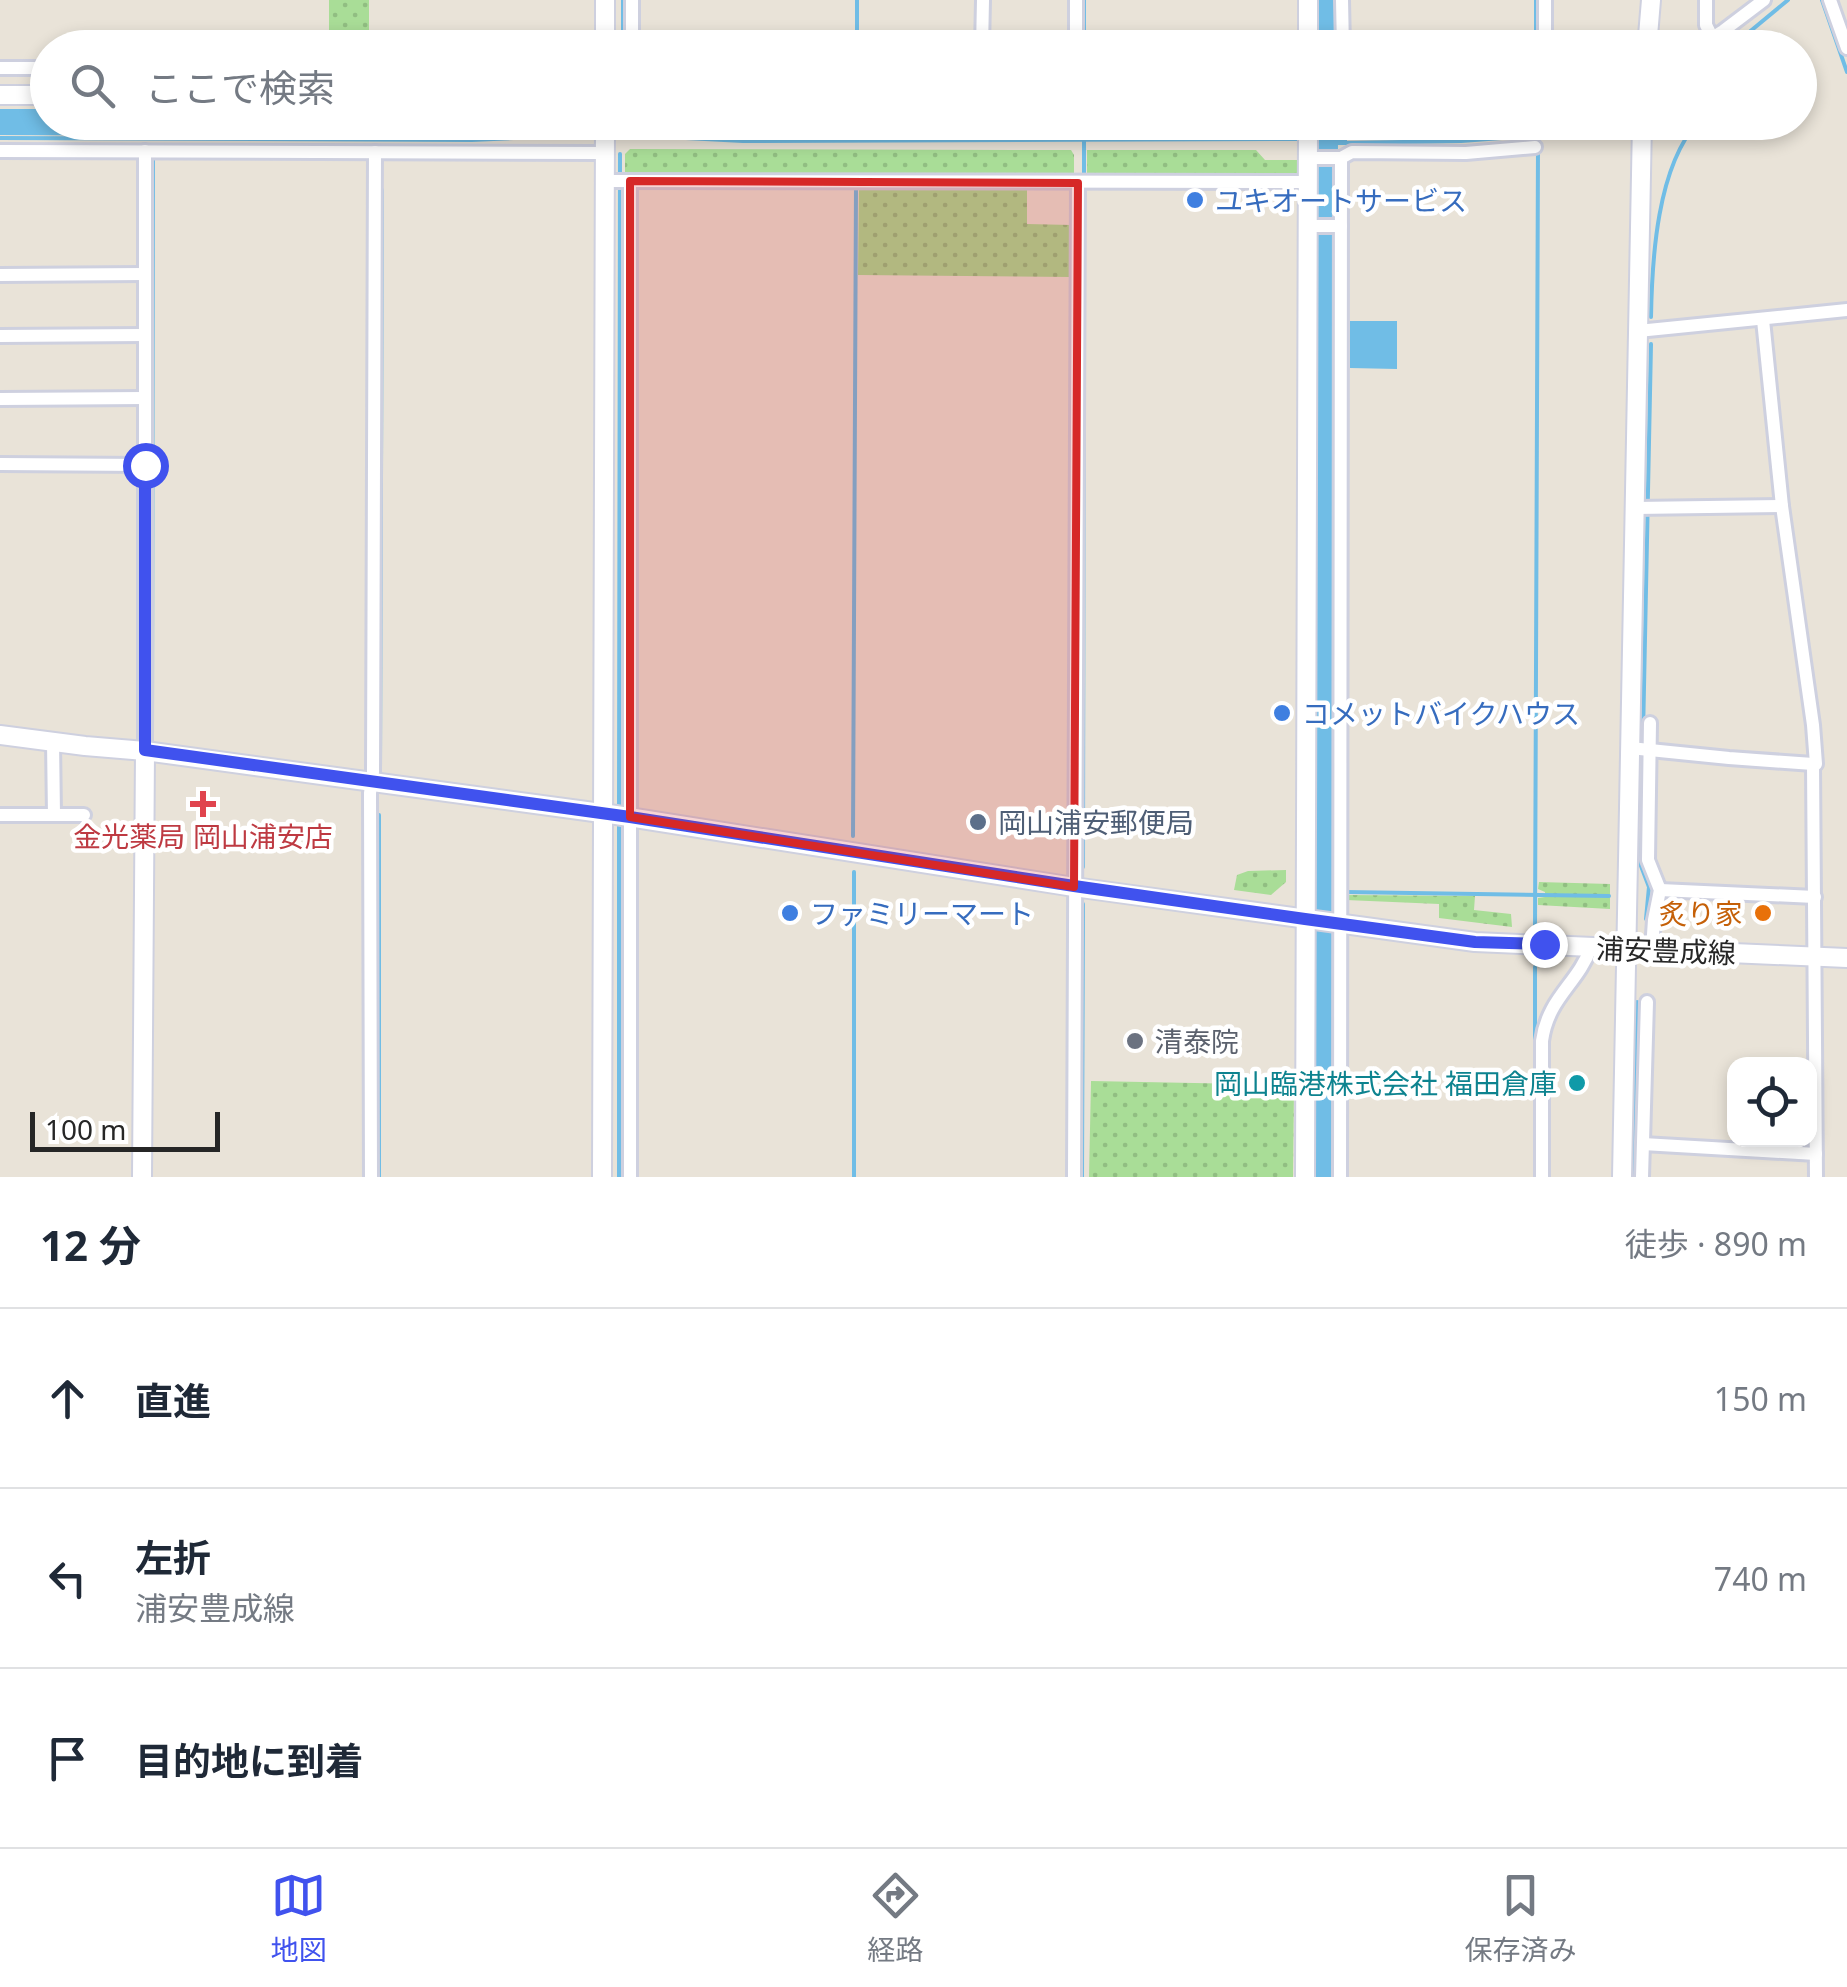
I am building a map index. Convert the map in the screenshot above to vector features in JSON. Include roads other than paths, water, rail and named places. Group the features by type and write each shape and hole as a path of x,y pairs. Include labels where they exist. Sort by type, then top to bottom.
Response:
{"street":[{"path":"605,0 605,30"},
{"path":"632,0 632,30"},
{"path":"982,30 983,0"},
{"path":"1076,0 1076,30"},
{"path":"1308,0 1308,30"},
{"path":"1342,0 1343,30"},
{"path":"1545,0 1545,30"},
{"path":"1648,30 1651,0"},
{"path":"1706,0 1708,30"},
{"path":"1722,30 1764,0"},
{"path":"1830,0 1847,48"},
{"path":"0,68 30,68"},
{"path":"0,94 30,95"},
{"path":"0,151 375,152 559,140"},
{"path":"606,140 619,181 618,816 630,1177"},
{"path":"1305,1177 1325,922 1339,226 1316,140"},
{"path":"1622,1177 1630,748 1643,508 1638,331 1641,140"},
{"path":"1322,155 1466,153 1534,147"},
{"path":"142,1177 145,151"},
{"path":"372,1177 370,792 375,152"},
{"path":"1322,155 1308,182 1313,226 1325,922 1340,1177"},
{"path":"619,181 1308,182"},
{"path":"602,1177 618,816 619,181"},
{"path":"1074,1177 1082,183"},
{"path":"1313,226 1339,226"},
{"path":"0,275 145,274"},
{"path":"1638,331 1847,310"},
{"path":"1763,320 1782,506 1816,764 1816,1177"},
{"path":"0,336 145,336"},
{"path":"0,399 145,398"},
{"path":"0,464 145,465"},
{"path":"1643,508 1782,506"},
{"path":"1650,724 1648,860 1660,890 1652,949"},
{"name":"浦安豊成線","path":"0,735 372,781 1475,942 1847,958"},
{"path":"53,742 54,815"},
{"path":"1630,748 1814,764"},
{"path":"0,815 84,815"},
{"path":"1660,890 1815,897"},
{"path":"1542,1177 1544,1024 1561,992 1586,962 1591,947"},
{"path":"1642,1177 1647,1002"},
{"path":"1643,1144 1816,1154"}],"water":[{"path":"0,109 30,109 30,135 0,135"},
{"path":"1309,140 1347,140 1347,145 1319,145"},
{"path":"1350,321 1397,321 1397,369 1350,368"}],"waterway":[{"path":"623,0 623,30"},
{"path":"857,0 857,30"},
{"path":"1084,0 1084,30"},
{"path":"1328,0 1328,30"},
{"path":"1536,0 1536,30"},
{"path":"1752,30 1788,0"},
{"path":"1822,0 1847,72"},
{"path":"0,74 30,75"},
{"path":"0,138 30,138"},
{"path":"724,140 1022,140"},
{"path":"1084,140 1084,181"},
{"path":"1326,1177 1327,140"},
{"path":"1344,143 1475,140"},
{"path":"1651,317 1653,268 1665,188 1685,140"},
{"path":"1535,928 1538,147"},
{"path":"152,738 153,154"},
{"path":"619,809 620,154"},
{"path":"853,836 856,186"},
{"path":"380,771 382,190"},
{"path":"1083,867 1084,205"},
{"path":"1643,736 1651,344"},
{"path":"379,815 379,1177"},
{"path":"619,824 619,1177"},
{"path":"1642,827 1641,866 1649,887 1646,919"},
{"path":"854,872 854,1177"},
{"path":"1345,892 1609,896"},
{"path":"1082,1177 1083,904"},
{"path":"1535,967 1535,1177"},
{"path":"1634,1177 1637,1002"},
{"path":"151,1090 151,1177"}],"place":[{"name":"ユキオートサービス","path":"1195,200"},
{"name":"コメットバイクハウス","path":"1282,713"},
{"name":"金光薬局 岡山浦安店","path":"203,804"},
{"name":"岡山浦安郵便局","path":"978,822"},
{"name":"ファミリーマート","path":"790,913"},
{"name":"炙り家","path":"1763,913"},
{"name":"清泰院","path":"1135,1041"},
{"name":"岡山臨港株式会社 福田倉庫","path":"1577,1083"}]}
